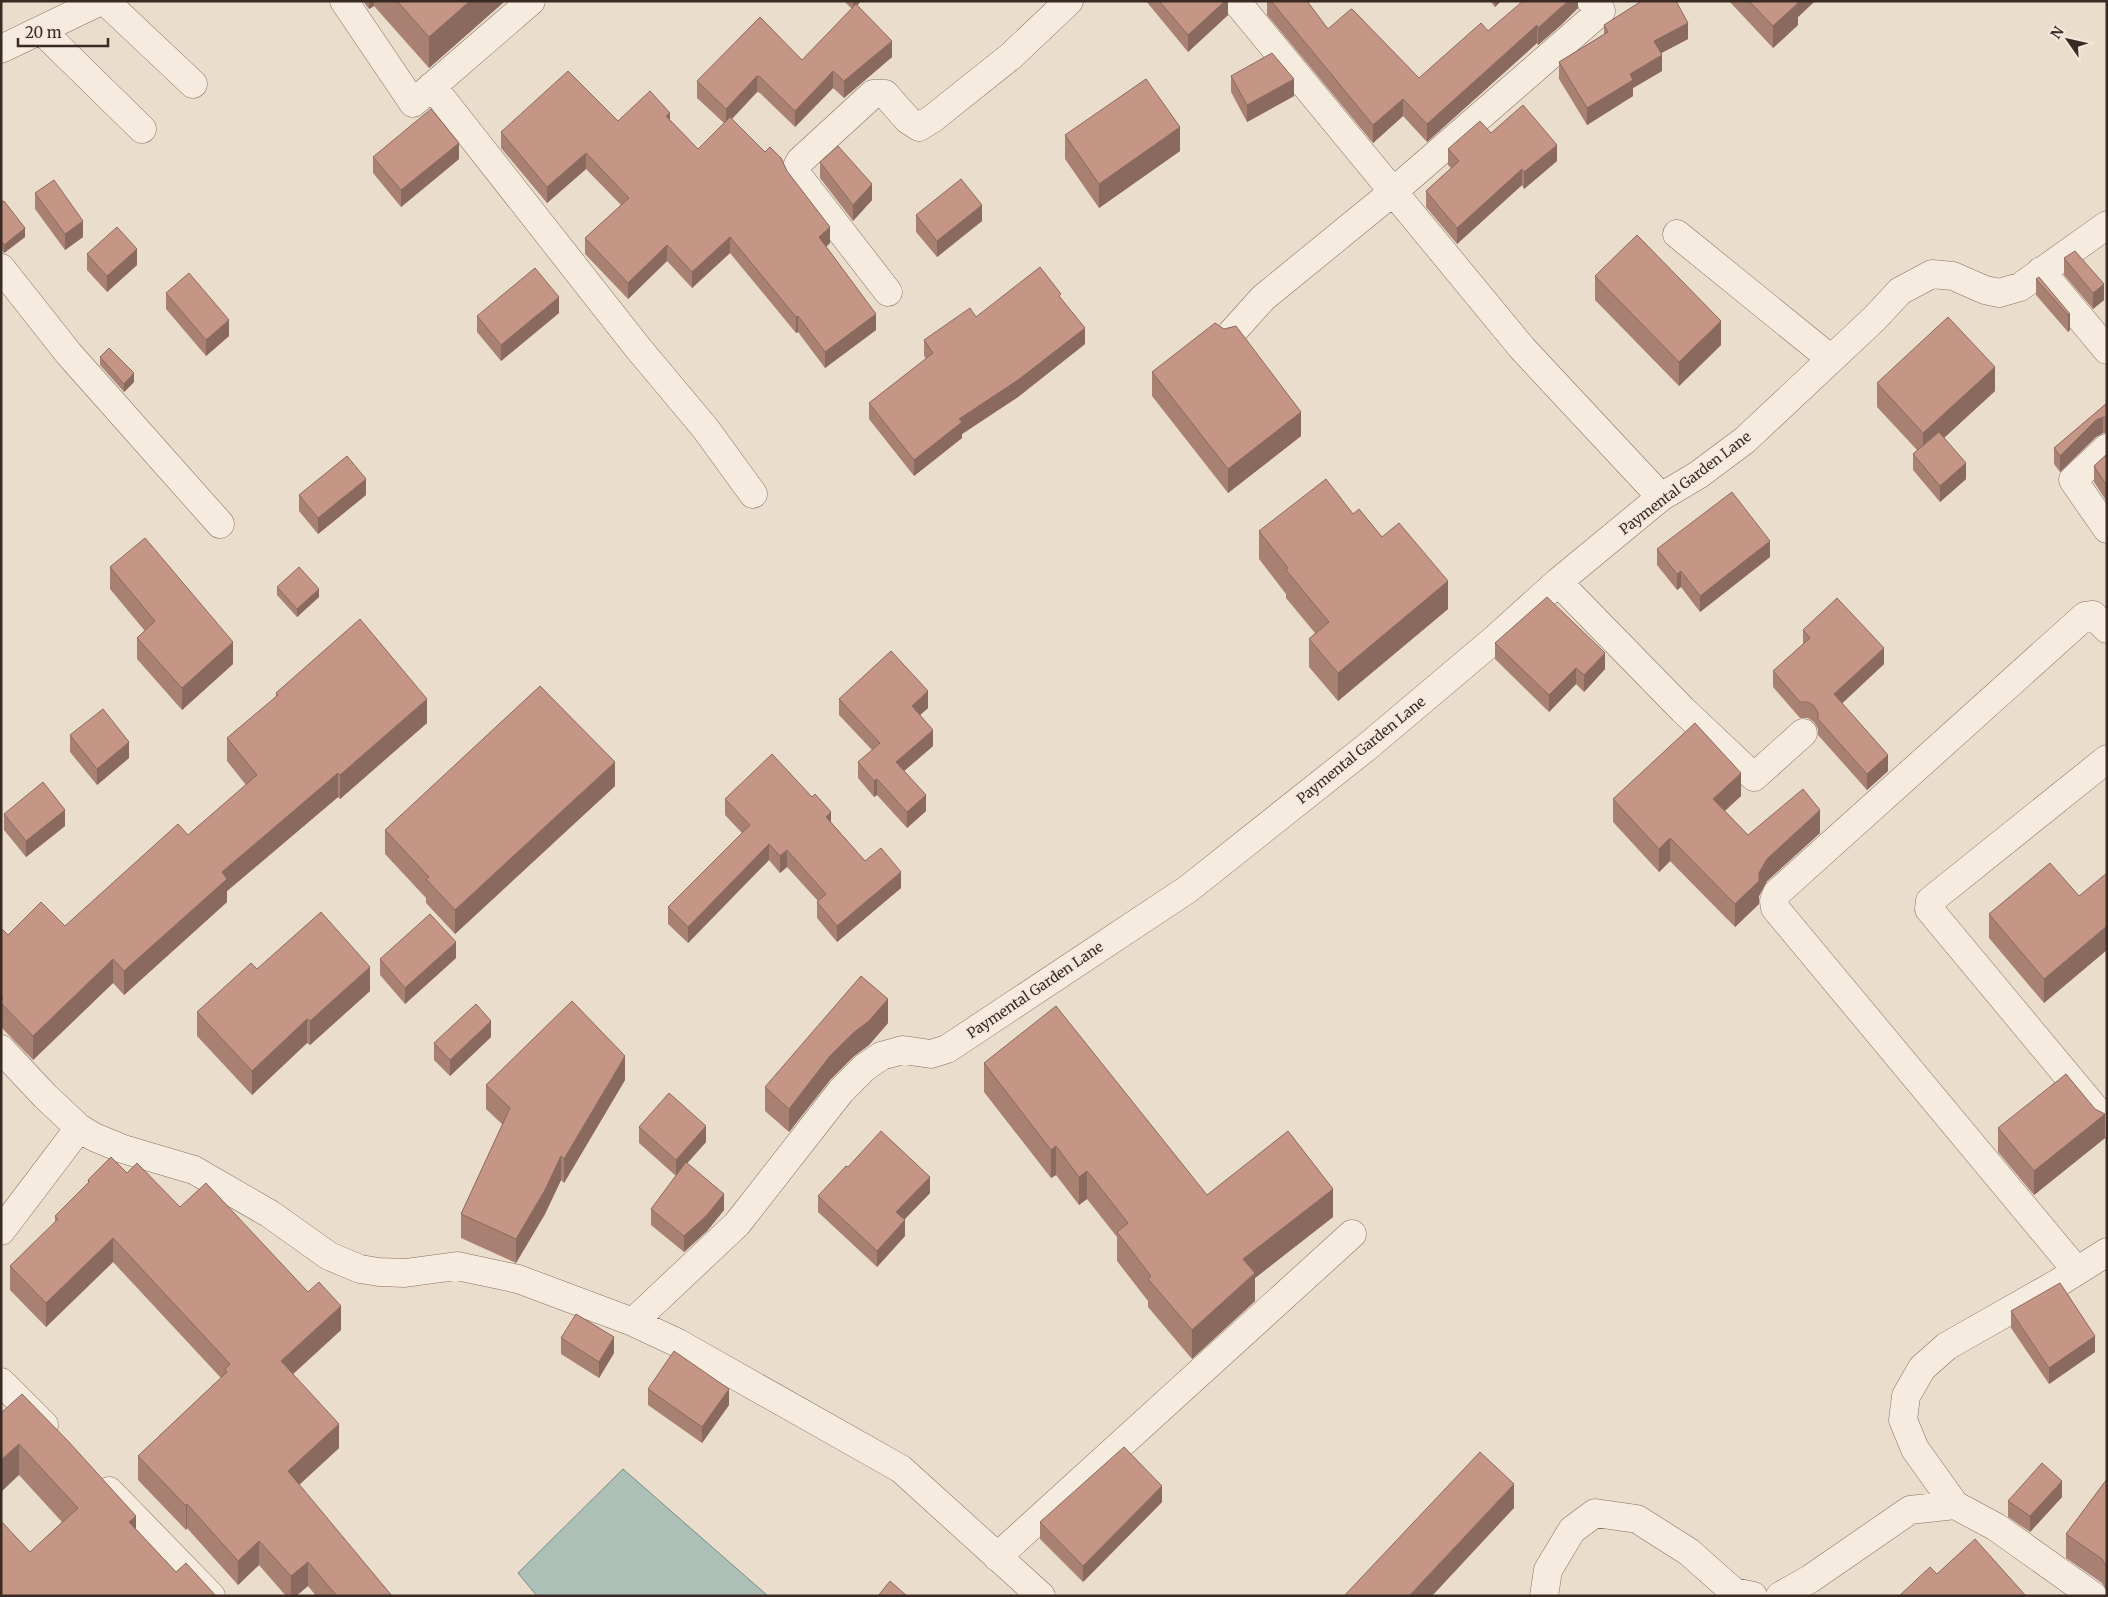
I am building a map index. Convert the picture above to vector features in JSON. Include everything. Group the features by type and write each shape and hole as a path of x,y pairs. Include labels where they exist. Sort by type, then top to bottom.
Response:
{"street":[{"path":"1,49 103,1 193,84"},
{"path":"344,1 413,103 531,1"},
{"path":"888,292 799,177 796,169 800,161 873,94 886,94 908,120 918,127 932,119 1011,56 1070,1"},
{"path":"1236,1 1522,348 1661,497"},
{"path":"1227,338 1263,298 1394,191 1602,4"},
{"path":"41,30 142,129"},
{"path":"432,86 632,341 705,428 753,494"},
{"name":"Paymental Garden Lane","path":"633,1322 737,1224 841,1091 864,1068 881,1056 903,1050 931,1054 947,1049 1188,889 1383,733 1496,638 1558,582 1661,497 1698,475 1745,440 1875,318 1900,291 1932,274 1953,276 1985,290 1999,293 2020,287 2107,225"},
{"path":"1677,234 1831,359"},
{"path":"1,268 70,354 220,524"},
{"path":"2041,271 2107,350"},
{"path":"2107,448 2073,480 2107,529"},
{"path":"1558,582 1754,778 1803,733"},
{"path":"2077,1271 1775,908 1774,900 1777,893 2086,616 2093,615 2107,629"},
{"path":"2107,760 1930,901 1929,905 1929,909 2107,1123"},
{"path":"1,1049 45,1096 79,1128 94,1137 123,1149 194,1170 270,1214 329,1256 360,1270 405,1273 456,1266 518,1279 633,1322 678,1343 901,1469 1040,1595"},
{"path":"1,1232 79,1128"},
{"path":"997,1557 1352,1234"},
{"path":"2093,1596 1996,1527 1955,1505 1915,1449 1903,1420 1906,1396 1922,1368 1947,1346 2107,1252"},
{"path":"1,1382 64,1444"},
{"path":"91,1472 211,1596"},
{"path":"1780,1596 1810,1579 1910,1510 1955,1505"},
{"path":"1544,1596 1548,1570 1572,1530 1595,1513 1637,1519 1689,1552 1734,1592 1753,1596"}],"shaded area":[{"path":"623,1469 768,1596 537,1596 518,1573"}],"building":[{"path":"397,1 470,1 429,37"},
{"path":"1159,1 1225,1 1188,35"},
{"path":"1271,1 1307,1 1328,29 1351,9 1353,10 1419,78 1481,23 1488,31 1523,1 1568,1 1538,28 1537,25 1427,124 1403,99 1373,125"},
{"path":"1640,1 1676,1 1688,23 1654,41 1662,55 1630,74 1633,80 1587,108 1559,62 1608,32 1604,25"},
{"path":"1749,1 1796,1 1798,3 1773,26"},
{"path":"856,4 892,41 844,81 833,71 795,111 757,76 726,109 697,81 760,17 802,60"},
{"path":"1272,53 1294,79 1247,105 1231,76"},
{"path":"568,71 618,121 650,91 670,113 666,116 698,149 730,117 765,152 770,147 781,158 787,171 830,227 819,237 876,314 825,352 798,316 796,317 730,237 692,272 667,245 628,283 585,238 629,198 586,153 547,187 501,132"},
{"path":"1146,79 1180,127 1099,184 1065,135"},
{"path":"1523,105 1557,145 1524,172 1522,169 1457,228 1426,191 1459,161 1448,149 1480,121 1491,133"},
{"path":"431,109 459,143 401,190 373,157"},
{"path":"838,146 872,184 853,205 820,162"},
{"path":"961,179 982,205 937,241 916,215"},
{"path":"54,180 83,221 65,234 35,193"},
{"path":"4,201 25,228 4,245 1,241 1,202"},
{"path":"117,227 137,249 107,276 87,254"},
{"path":"1637,235 1721,321 1679,362 1595,276"},
{"path":"2075,251 2104,284 2093,293 2064,258"},
{"path":"1040,267 1061,294 1059,296 1085,328 1018,380 959,419 962,422 914,460 869,403 933,353 924,340 970,308 976,317"},
{"path":"535,268 559,297 501,345 477,316"},
{"path":"189,273 229,320 206,340 166,293"},
{"path":"2039,277 2070,314 2068,315 2036,279"},
{"path":"1948,317 1995,367 1923,433 1877,383"},
{"path":"1215,323 1224,329 1236,326 1301,412 1228,469 1152,372"},
{"path":"109,348 134,373 124,384 100,357"},
{"path":"2107,403 2107,417 2096,420 2060,456 2054,448"},
{"path":"1939,432 1966,463 1940,486 1913,454"},
{"path":"2107,454 2107,486 2094,466"},
{"path":"347,456 366,479 318,518 299,495"},
{"path":"1326,479 1353,514 1359,509 1382,537 1399,523 1448,581 1338,673 1309,639 1329,622 1286,570 1288,568 1259,531"},
{"path":"1732,492 1770,541 1700,596 1681,571 1677,574 1657,549"},
{"path":"145,538 233,642 182,688 137,638 155,621 110,567"},
{"path":"299,567 319,589 297,609 277,587"},
{"path":"1547,597 1605,653 1584,675 1576,668 1549,695 1495,643"},
{"path":"1837,598 1884,648 1834,694 1888,755 1867,774 1818,719 1818,713 1814,706 1808,702 1800,702 1773,671 1810,638 1803,630"},
{"path":"360,619 427,699 340,775 338,773 222,872 227,879 124,971 113,959 33,1036 1,1003 3,999 1,998 1,928 8,935 41,902 65,926 178,824 188,835 257,775 227,738 278,695 276,693"},
{"path":"891,651 928,691 912,706 933,730 896,762 926,795 907,812 877,779 874,781 858,762 880,743 839,699"},
{"path":"540,686 615,762 455,910 426,879 429,877 385,830"},
{"path":"103,709 129,742 97,769 70,735"},
{"path":"1695,723 1741,773 1713,799 1748,835 1803,789 1820,810 1767,859 1759,873 1759,881 1735,904 1670,838 1659,849 1613,799"},
{"path":"772,754 812,797 815,794 831,812 826,817 865,861 881,848 901,872 837,926 817,902 826,894 787,850 780,856 769,844 688,927 668,907 750,825 725,799"},
{"path":"43,782 65,810 26,841 4,814"},
{"path":"2050,863 2079,896 2107,873 2107,926 2044,979 1989,914"},
{"path":"321,912 370,967 310,1021 307,1019 252,1071 197,1012 251,963 257,969"},
{"path":"430,914 456,942 405,988 380,959"},
{"path":"861,976 888,999 869,1021 853,1033 830,1056 789,1109 765,1087"},
{"path":"572,1001 625,1056 564,1159 561,1156 545,1190 516,1239 461,1214 510,1108 486,1085"},
{"path":"476,1004 491,1021 450,1060 434,1043"},
{"path":"1056,1006 1207,1195 1288,1131 1333,1189 1243,1259 1255,1273 1192,1330 1148,1279 1151,1276 1117,1232 1128,1223 1087,1171 1079,1177 1056,1146 1051,1150 984,1063"},
{"path":"2066,1074 2095,1109 2105,1114 2034,1171 1998,1128"},
{"path":"669,1093 706,1126 676,1160 639,1127"},
{"path":"881,1131 930,1177 896,1212 905,1220 877,1251 818,1196"},
{"path":"111,1157 127,1173 137,1163 180,1207 206,1183 308,1292 319,1282 341,1306 281,1361 339,1424 288,1471 392,1596 337,1596 308,1562 291,1576 259,1541 238,1561 187,1504 186,1506 138,1456 227,1372 225,1369 230,1364 113,1238 46,1303 10,1266 58,1219 55,1216"},
{"path":"686,1162 724,1194 707,1215 684,1236 651,1209"},
{"path":"2060,1283 2095,1336 2049,1368 2011,1311"},
{"path":"576,1314 614,1337 599,1362 561,1338"},
{"path":"674,1351 729,1389 702,1427 648,1389"},
{"path":"22,1394 68,1441 136,1516 129,1522 176,1572 186,1563 216,1596 1,1596 1,1521 30,1552 78,1508 19,1444 1,1460 1,1413"},
{"path":"1124,1447 1162,1486 1083,1566 1040,1522"},
{"path":"1480,1452 1514,1484 1409,1596 1344,1596"},
{"path":"2042,1463 2062,1481 2030,1516 2008,1501"},
{"path":"2107,1479 2107,1568 2102,1559 2066,1534"},
{"path":"1975,1539 2026,1596 1899,1596 1930,1567 1937,1574"},
{"path":"890,1581 907,1596 878,1596"}]}
